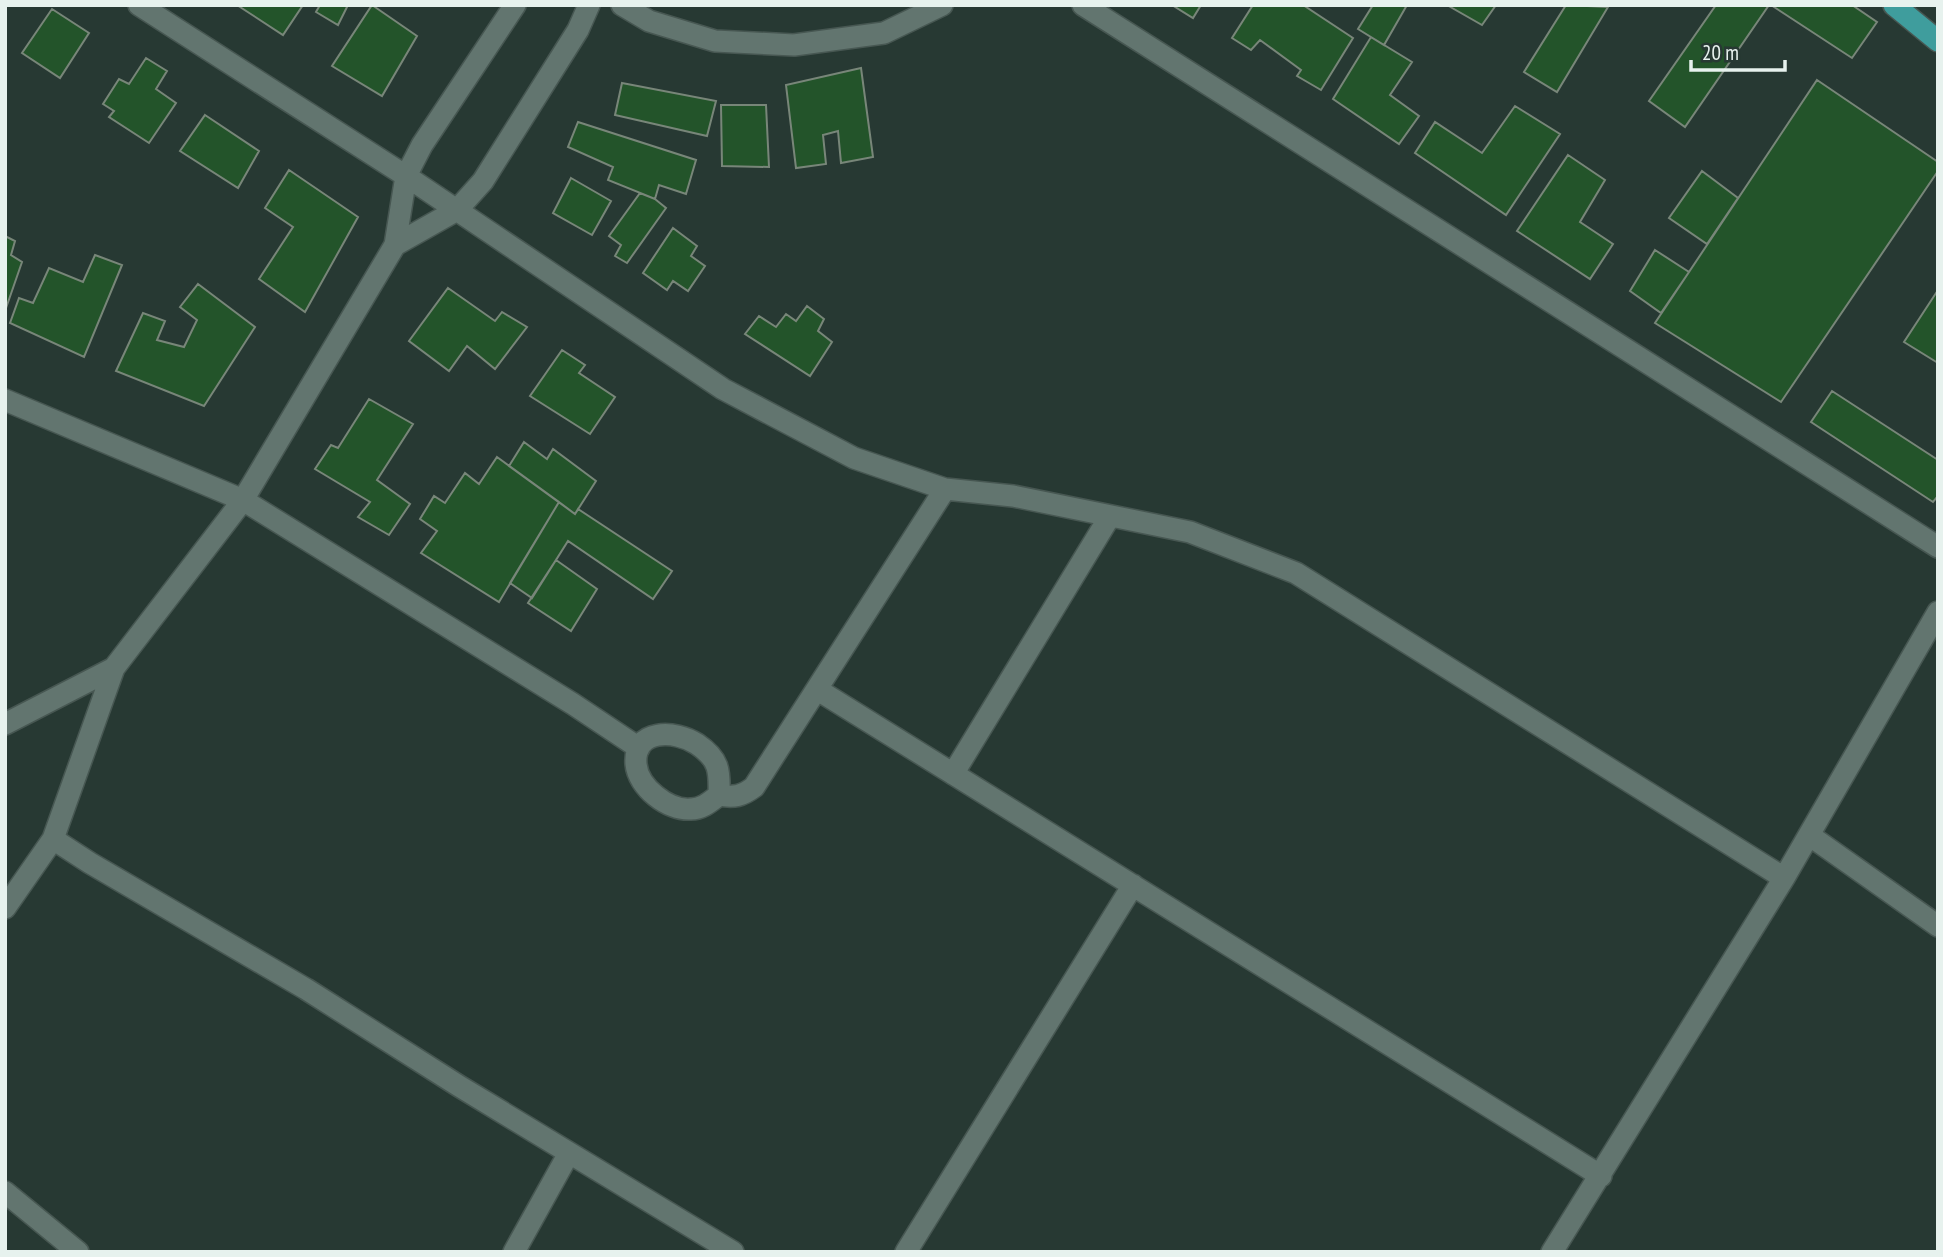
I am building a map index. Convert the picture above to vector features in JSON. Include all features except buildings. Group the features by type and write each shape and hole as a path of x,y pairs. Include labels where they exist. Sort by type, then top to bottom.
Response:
{"main road":[{"path":"1894,5 1938,41"}],"street":[{"path":"139,5 406,176 723,388 854,458 945,489 1013,496 1190,532 1296,573 1784,878"},
{"path":"5,908 53,839 114,667 243,500 395,245 406,176 422,145 515,5"},
{"path":"395,245 457,210 484,181 578,30 589,5"},
{"path":"622,5 649,21 715,41 794,45 884,33 942,5"},
{"path":"1083,5 1938,547"},
{"path":"5,400 243,500 573,704 639,748"},
{"path":"719,795 720,774 711,754 693,741 668,733 648,737 639,748 636,763 641,778 654,794 674,807 690,810 704,806 719,795 733,798 754,787 945,489"},
{"path":"953,774 1110,516"},
{"path":"1552,1252 1784,878 1935,624"},
{"path":"5,724 114,667"},
{"path":"818,690 1601,1176"},
{"path":"1809,835 1938,926"},
{"path":"53,839 306,989 733,1252"},
{"path":"906,1252 1133,885"},
{"path":"514,1252 569,1153"},
{"path":"5,1192 78,1252"}]}
